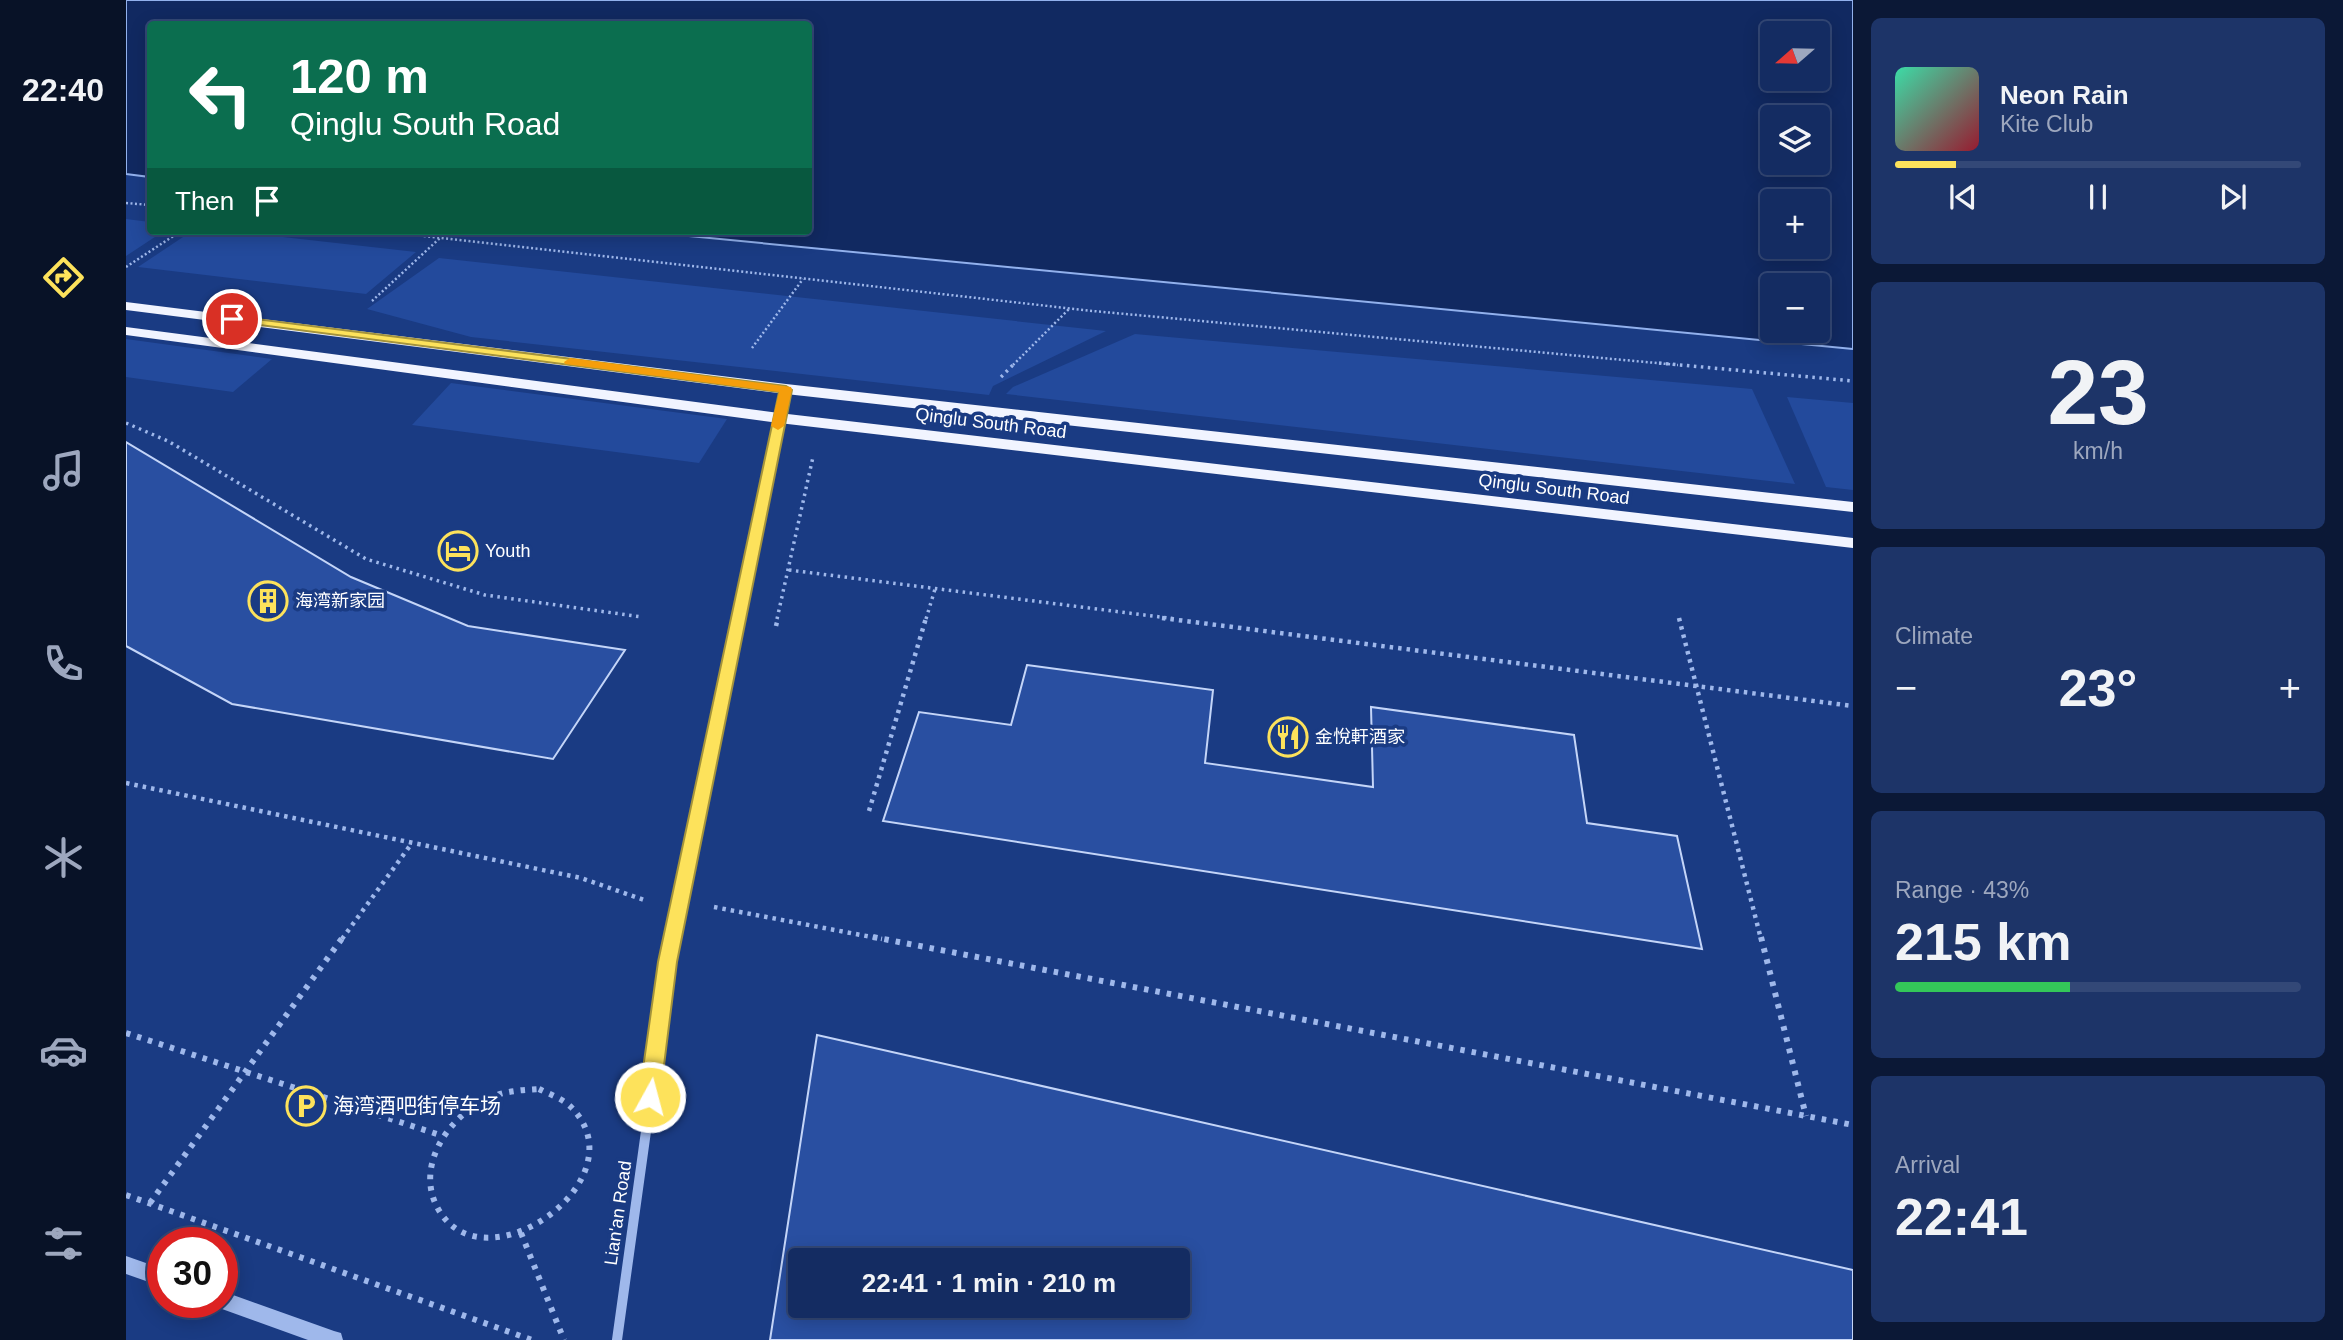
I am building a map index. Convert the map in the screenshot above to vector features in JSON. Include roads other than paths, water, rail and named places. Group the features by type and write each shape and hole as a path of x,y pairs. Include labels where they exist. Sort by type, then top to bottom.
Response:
{"highway":[{"name":"Qinglu South Road","path":"126,306 786,390 1853,507"},
{"name":"Qinglu South Road","path":"126,331 779,418 1853,543"}],"street":[{"name":"Lian'an Road","path":"617,1340 677,912 786,390"},
{"path":"126,1265 147,1272"},
{"path":"238,1306 334,1340"}],"place":[{"name":"Youth","path":"458,551"},
{"name":"海湾新家园","path":"268,601"},
{"name":"金悅軒酒家","path":"1288,737"},
{"name":"海湾酒吧街停车场","path":"306,1106"}]}
